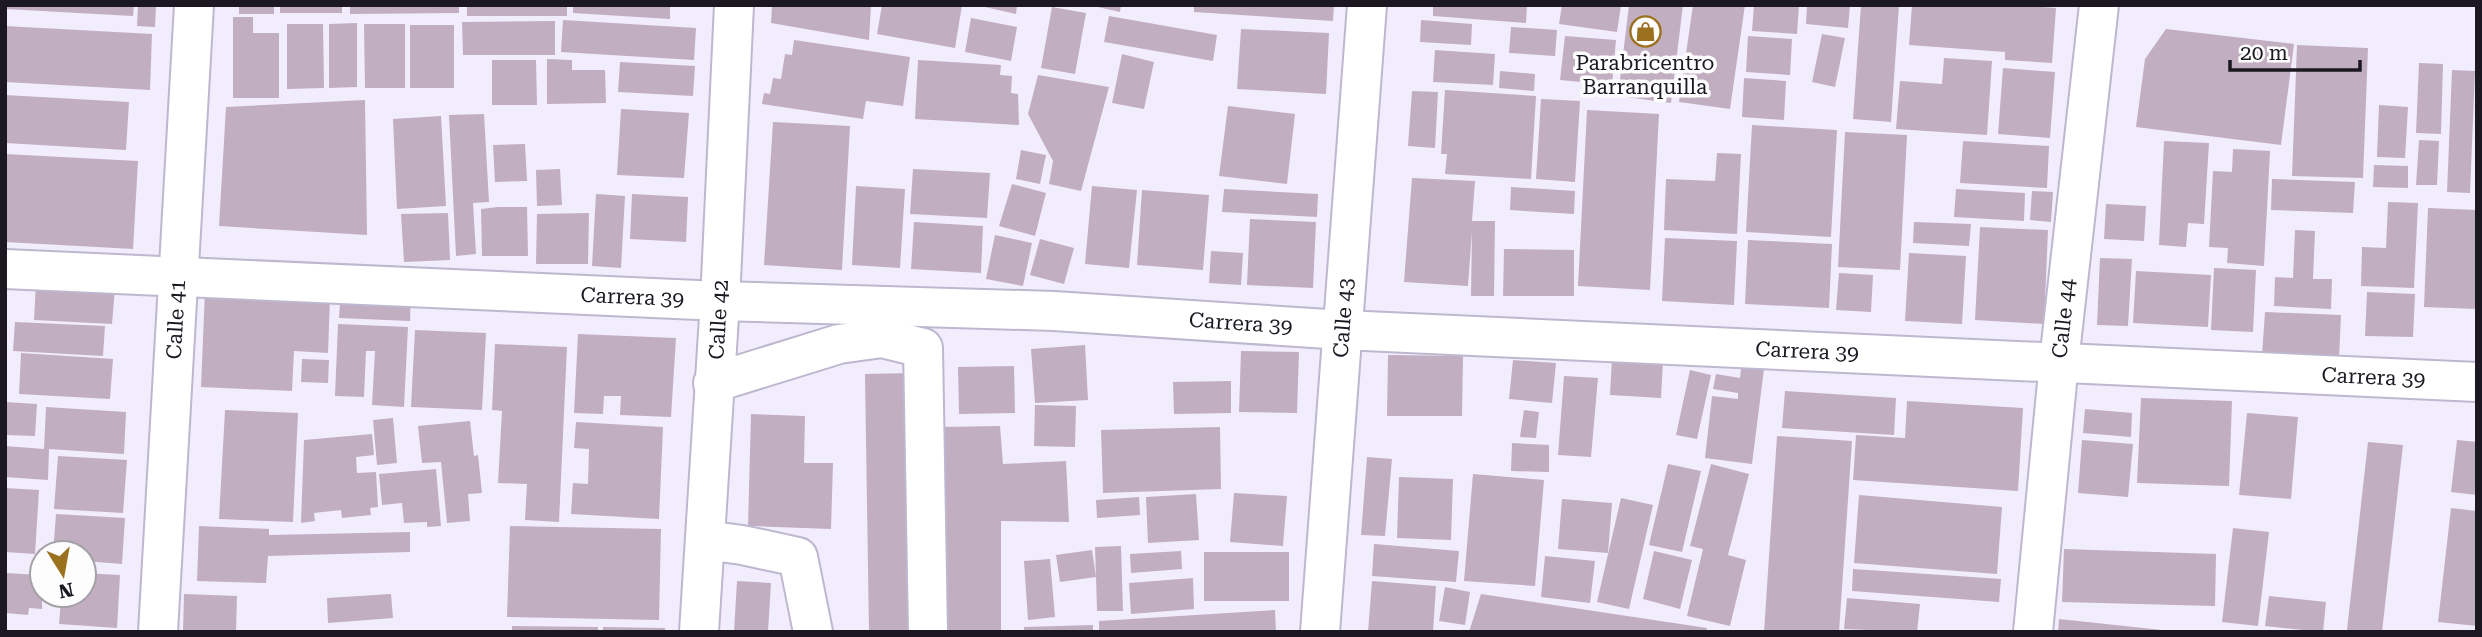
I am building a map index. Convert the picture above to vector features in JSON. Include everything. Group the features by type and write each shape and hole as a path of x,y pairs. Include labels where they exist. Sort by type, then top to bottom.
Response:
{"street":[{"name":"Calle 41","path":"158,632 194,5"},
{"name":"Calle 42","path":"699,632 734,5"},
{"name":"Calle 43","path":"1320,632 1367,5"},
{"name":"Calle 44","path":"2034,632 2059,362 2099,5"},
{"name":"Carrera 39","path":"5,269 719,301 1054,311 1343,330 2477,382"},
{"path":"713,383 839,344 882,338 923,348 928,632"},
{"path":"705,540 798,556 813,632"}],"building":[{"path":"5,5 134,5 133,16 5,9"},
{"path":"138,5 156,5 155,27 137,26"},
{"path":"239,5 274,5 274,14 239,14"},
{"path":"280,5 342,5 342,13 280,13"},
{"path":"350,5 459,5 459,13 350,14"},
{"path":"467,5 567,5 567,16 467,16"},
{"path":"573,5 670,5 670,19 573,13"},
{"path":"772,5 871,5 869,40 771,23"},
{"path":"882,5 962,5 955,48 877,34"},
{"path":"976,5 1017,5 1016,14"},
{"path":"1089,5 1121,5 1120,12"},
{"path":"1194,5 1334,5 1333,21 1194,12"},
{"path":"1433,5 1527,5 1526,23 1433,16"},
{"path":"1562,5 1621,5 1617,32 1559,24"},
{"path":"1629,5 1683,5 1671,103 1618,96"},
{"path":"1693,5 1745,5 1730,109 1679,102"},
{"path":"1754,5 1799,5 1797,34 1752,31"},
{"path":"1807,5 1850,5 1848,28 1806,24"},
{"path":"1861,5 1899,5 1891,122 1853,119"},
{"path":"1912,5 2015,5 2056,8 2052,63 2005,60 2005,52 1909,45"},
{"path":"1052,7 1086,13 1075,74 1041,68"},
{"path":"1109,16 1217,35 1213,61 1104,42"},
{"path":"233,17 253,17 253,33 279,33 279,98 233,98"},
{"path":"971,18 1017,27 1011,61 965,52"},
{"path":"563,20 696,28 694,60 561,52"},
{"path":"1421,20 1472,24 1471,45 1420,42"},
{"path":"555,21 555,55 463,55 462,22"},
{"path":"357,23 357,87 329,88 329,24"},
{"path":"287,24 323,24 324,88 287,89"},
{"path":"364,24 405,24 405,88 365,88"},
{"path":"410,25 454,25 454,88 410,88"},
{"path":"5,26 152,34 150,90 5,82"},
{"path":"1511,27 1557,30 1555,56 1509,53"},
{"path":"1241,29 1329,33 1326,94 1237,89"},
{"path":"2166,29 2294,44 2281,145 2136,127 2145,59"},
{"path":"1822,34 1845,38 1835,87 1812,82"},
{"path":"1565,36 1616,40 1612,85 1560,80"},
{"path":"1748,36 1792,39 1790,75 1746,72"},
{"path":"794,40 910,57 903,106 866,101 863,119 762,104 764,93 770,94 773,78 781,79 785,54 792,55"},
{"path":"2297,45 2368,48 2363,178 2292,176"},
{"path":"1435,50 1495,54 1493,85 1433,82"},
{"path":"1122,54 1154,62 1144,109 1112,103"},
{"path":"1944,58 1992,61 1987,135 1896,129 1900,81 1942,84"},
{"path":"547,59 572,60 572,70 605,70 606,103 547,104"},
{"path":"492,60 536,60 537,105 492,105"},
{"path":"918,60 1001,65 1000,75 1012,76 1011,93 1018,94 1019,125 915,119"},
{"path":"620,62 695,66 693,96 618,92"},
{"path":"2419,63 2443,64 2441,134 2416,133"},
{"path":"2003,68 2055,72 2050,138 1998,134"},
{"path":"2452,70 2475,71 2470,193 2447,192"},
{"path":"1500,71 1535,74 1534,91 1499,88"},
{"path":"1038,75 1109,87 1081,191 1049,184 1053,161 1028,114"},
{"path":"1744,78 1786,81 1784,120 1742,117"},
{"path":"1445,90 1536,96 1531,179 1445,174 1447,154 1441,154"},
{"path":"1412,91 1438,92 1435,148 1408,146"},
{"path":"5,95 129,102 126,150 5,143"},
{"path":"1541,99 1580,101 1575,182 1536,179"},
{"path":"365,100 367,235 219,226 226,107"},
{"path":"2379,105 2408,107 2405,158 2377,157"},
{"path":"1228,106 1295,114 1287,184 1219,176"},
{"path":"621,109 689,113 684,178 617,175"},
{"path":"1587,110 1659,114 1650,290 1578,286"},
{"path":"484,114 489,202 473,203 476,254 456,256 449,115"},
{"path":"441,116 446,206 397,209 393,119"},
{"path":"773,122 850,126 842,270 764,265"},
{"path":"1752,125 1837,130 1831,237 1746,232"},
{"path":"1845,132 1907,135 1900,270 1838,267"},
{"path":"2419,140 2439,141 2437,185 2416,185"},
{"path":"1963,141 2049,146 2047,188 1960,183"},
{"path":"2164,141 2209,143 2204,224 2188,223 2186,247 2159,245"},
{"path":"525,144 527,181 495,182 493,145"},
{"path":"2233,149 2270,151 2264,266 2227,263 2228,248 2209,247 2213,171 2232,172"},
{"path":"1021,150 1046,155 1040,184 1016,179"},
{"path":"1717,153 1741,154 1737,234 1664,230 1666,179 1715,181"},
{"path":"5,154 138,161 133,249 5,242"},
{"path":"2374,165 2408,166 2408,188 2373,187"},
{"path":"560,169 562,205 537,206 536,170"},
{"path":"913,169 990,173 987,218 910,214"},
{"path":"1412,178 1475,181 1472,221 1495,221 1494,296 1471,296 1472,231 1468,286 1404,282"},
{"path":"2272,179 2355,182 2353,213 2271,210"},
{"path":"1012,184 1046,193 1035,236 999,226"},
{"path":"856,186 905,189 900,268 852,265"},
{"path":"1092,186 1137,190 1129,268 1085,264"},
{"path":"1511,187 1575,191 1574,214 1510,210"},
{"path":"1224,189 1318,194 1317,217 1222,212"},
{"path":"1956,189 2025,193 2024,221 1954,217"},
{"path":"1142,190 1209,195 1203,270 1137,265"},
{"path":"2032,191 2053,192 2051,222 2030,220"},
{"path":"596,194 625,196 621,268 592,266"},
{"path":"632,194 688,197 686,242 630,239"},
{"path":"2388,202 2418,203 2414,288 2361,286 2362,247 2386,248"},
{"path":"2106,204 2146,206 2144,241 2104,239"},
{"path":"527,207 528,256 482,256 481,209"},
{"path":"2428,208 2477,210 2477,309 2424,307"},
{"path":"448,213 450,260 404,262 401,214"},
{"path":"589,213 588,264 536,264 537,214"},
{"path":"1250,219 1316,222 1313,288 1247,285"},
{"path":"914,222 983,226 981,273 911,269"},
{"path":"1914,222 1971,224 1969,246 1913,243"},
{"path":"1980,227 2048,230 2044,324 1975,320"},
{"path":"2295,230 2315,231 2313,279 2332,279 2331,309 2274,306 2275,277 2293,278"},
{"path":"995,235 1032,243 1023,286 986,279"},
{"path":"1665,238 1737,241 1734,305 1662,301"},
{"path":"1040,239 1074,248 1064,284 1030,275"},
{"path":"1748,240 1832,244 1829,308 1745,304"},
{"path":"1504,249 1574,250 1574,296 1503,296"},
{"path":"1211,251 1243,253 1241,285 1209,283"},
{"path":"1909,253 1966,256 1962,324 1905,321"},
{"path":"2100,258 2132,259 2128,326 2097,325"},
{"path":"2214,268 2256,270 2253,332 2211,330"},
{"path":"2136,271 2211,275 2208,327 2133,323"},
{"path":"1839,273 1873,275 1871,312 1836,310"},
{"path":"36,282 115,287 112,324 34,320"},
{"path":"341,288 411,291 410,321 339,318"},
{"path":"205,290 330,297 328,353 294,351 292,391 201,387"},
{"path":"2367,292 2415,294 2413,337 2365,336"},
{"path":"2265,312 2341,315 2339,359 2262,355"},
{"path":"15,322 105,326 103,356 13,351"},
{"path":"338,324 408,327 404,407 372,405 375,351 366,351 364,397 335,396"},
{"path":"415,330 486,333 482,410 411,407"},
{"path":"578,334 676,338 671,417 620,415 621,396 604,396 603,414 574,413"},
{"path":"495,344 567,347 559,522 525,520 527,484 498,483 502,411 492,410"},
{"path":"1085,345 1088,400 1035,403 1031,349"},
{"path":"1241,351 1299,352 1297,413 1239,412"},
{"path":"21,353 113,359 110,399 19,394"},
{"path":"1388,355 1463,356 1462,416 1387,416"},
{"path":"1612,358 1663,361 1661,398 1610,395"},
{"path":"302,359 329,360 328,383 301,382"},
{"path":"1742,359 1765,361 1752,464 1705,458 1712,396 1738,399 1738,393 1713,389 1716,374 1740,378"},
{"path":"1513,360 1556,363 1552,403 1509,399"},
{"path":"1014,366 1015,413 959,414 958,367"},
{"path":"1690,370 1711,375 1697,439 1676,435"},
{"path":"913,373 916,632 869,632 865,374"},
{"path":"1564,376 1598,378 1591,457 1558,455"},
{"path":"1231,381 1231,413 1174,414 1173,382"},
{"path":"1785,391 1896,398 1894,435 1782,428"},
{"path":"2141,398 2232,401 2229,486 2137,483"},
{"path":"1907,401 2023,408 2018,491 1853,480 1856,435 1905,438"},
{"path":"5,402 37,404 35,436 5,435"},
{"path":"1035,405 1076,406 1075,447 1034,446"},
{"path":"46,407 126,412 124,454 49,449 48,480 5,477 5,446 44,449"},
{"path":"2085,409 2132,413 2131,437 2083,433"},
{"path":"225,410 298,413 293,522 219,519"},
{"path":"1524,410 1539,412 1536,438 1520,437"},
{"path":"2247,413 2298,417 2291,499 2239,495"},
{"path":"751,414 805,416 804,463 833,463 831,529 748,526"},
{"path":"393,418 397,463 377,465 373,420"},
{"path":"470,421 474,456 478,455 482,493 468,494 470,521 447,523 441,462 422,463 418,426"},
{"path":"576,422 663,427 659,519 571,514 573,483 588,484 589,449 574,448"},
{"path":"1000,426 1003,464 1066,461 1069,522 1001,521 1001,632 941,632 940,427"},
{"path":"1220,427 1221,489 1103,493 1101,430"},
{"path":"372,434 374,455 356,457 357,473 376,472 378,507 370,508 371,515 342,518 341,510 314,513 315,521 301,523 304,440"},
{"path":"1777,436 1852,441 1839,632 1764,632"},
{"path":"2082,440 2133,444 2128,497 2078,493"},
{"path":"2457,440 2477,442 2477,495 2451,492"},
{"path":"2368,442 2403,445 2382,632 2347,630"},
{"path":"1512,443 1549,445 1549,472 1511,471"},
{"path":"58,456 127,460 123,513 54,509"},
{"path":"1367,457 1392,459 1385,536 1361,535"},
{"path":"1668,464 1701,471 1682,552 1649,545"},
{"path":"1711,464 1749,474 1728,555 1746,560 1730,626 1687,616 1703,549 1690,546"},
{"path":"436,469 441,526 427,527 427,522 404,523 402,503 382,505 379,474"},
{"path":"1473,474 1544,480 1535,586 1464,581"},
{"path":"1399,477 1453,479 1451,540 1397,538"},
{"path":"5,488 39,490 36,539 28,539 28,554 5,552"},
{"path":"1234,493 1287,496 1283,546 1230,542"},
{"path":"1196,494 1199,540 1148,543 1146,497"},
{"path":"1859,495 2002,507 1997,574 1854,563"},
{"path":"1139,497 1140,515 1097,518 1096,500"},
{"path":"1621,498 1653,505 1629,609 1597,602"},
{"path":"1562,499 1612,503 1608,553 1558,549"},
{"path":"2451,508 2477,511 2477,626 2438,622"},
{"path":"56,514 125,518 122,564 98,562 98,539 54,539"},
{"path":"199,526 269,529 269,535 410,532 410,552 268,556 266,583 197,581"},
{"path":"510,526 661,529 659,620 507,617"},
{"path":"2233,528 2269,532 2258,626 2222,622"},
{"path":"1374,544 1459,551 1456,582 1372,576"},
{"path":"1121,546 1123,611 1097,611 1095,547"},
{"path":"2064,549 2216,554 2215,606 2062,602"},
{"path":"1092,550 1096,577 1060,582 1056,555"},
{"path":"1181,551 1182,569 1131,573 1130,554"},
{"path":"1654,551 1692,560 1680,609 1643,599"},
{"path":"1204,552 1289,552 1289,601 1204,601"},
{"path":"1545,556 1595,561 1590,603 1541,597"},
{"path":"1050,559 1055,617 1028,620 1024,561"},
{"path":"1853,569 2001,579 1999,602 1852,591"},
{"path":"5,573 28,574 28,615 5,613"},
{"path":"98,574 120,575 117,628 59,624 60,609 98,609"},
{"path":"1193,578 1194,609 1131,614 1129,583"},
{"path":"737,581 771,583 768,632 734,632"},
{"path":"1372,581 1436,586 1433,632 1368,632"},
{"path":"1445,587 1470,592 1465,625 1439,621"},
{"path":"184,594 237,596 236,632 183,632"},
{"path":"391,594 393,618 328,623 327,598"},
{"path":"1481,594 1707,628 1706,632 1469,632"},
{"path":"2269,596 2326,602 2323,632 2265,626"},
{"path":"1847,598 1920,604 1917,632 1844,629"},
{"path":"1275,610 1276,632 1099,632 1099,621"},
{"path":"2059,619 2162,630 2162,632 2058,632"},
{"path":"1093,625 1093,632 1024,632 1024,627"},
{"path":"512,626 598,627 598,632 512,632"},
{"path":"603,627 665,628 665,632 603,632"}],"place":[{"name":"Parabricentro Barranquilla","path":"1645,31"}]}
